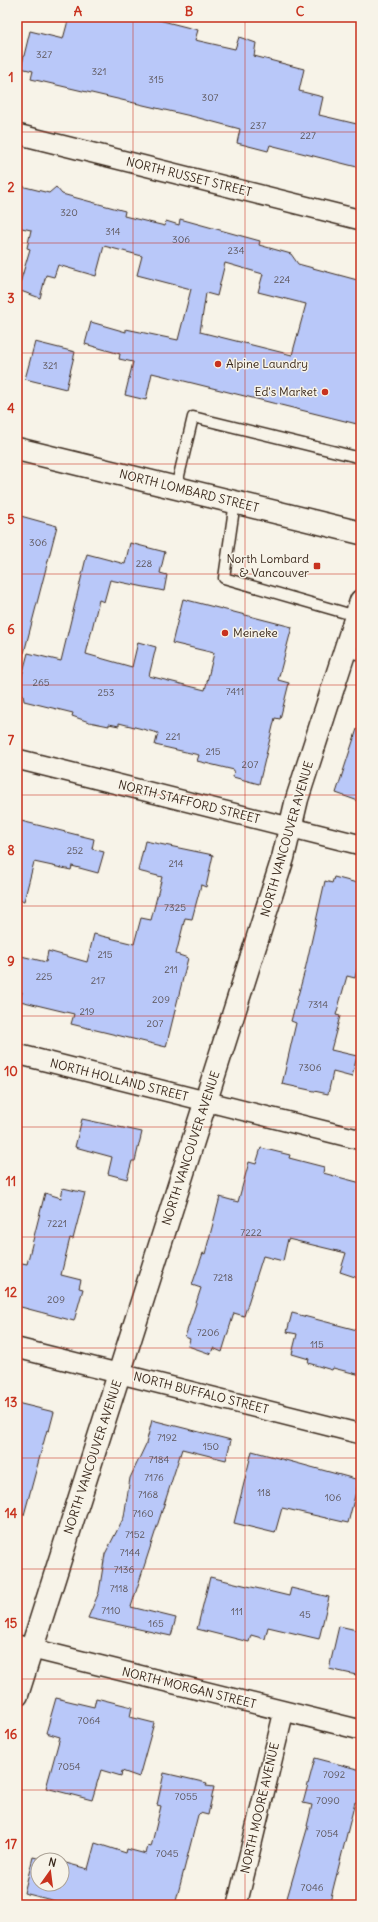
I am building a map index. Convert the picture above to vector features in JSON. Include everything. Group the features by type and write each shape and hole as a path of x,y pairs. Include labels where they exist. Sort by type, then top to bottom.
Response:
{"street":[{"name":"NORTH RUSSET STREET","path":"17,134 361,220"},
{"name":"NORTH LOMBARD STREET","path":"17,449 361,533"},
{"name":"NORTH VANCOUVER AVENUE","path":"17,1695 24,1647 120,1373 283,858 297,799 353,653 359,609"},
{"name":"NORTH STAFFORD STREET","path":"17,759 361,845"},
{"name":"NORTH HOLLAND STREET","path":"17,1054 361,1140"},
{"name":"NORTH BUFFALO STREET","path":"17,1348 361,1434"},
{"name":"NORTH MORGAN STREET","path":"24,1647 361,1730"},
{"name":"NORTH MOORE AVENUE","path":"237,1905 284,1711"}],"lane":[{"path":"176,488 193,418 361,458"},
{"path":"235,502 224,578 359,609"}],"building":[{"path":"69,17 147,17 198,30 195,40 235,49 239,37 256,43 254,56 304,69 299,91 323,97 319,115 361,125 361,168 270,145 268,151 237,143 240,129 195,117 31,79 33,71 21,68 30,31 63,39"},
{"path":"17,185 49,193 56,187 62,194 125,211 124,216 165,226 166,221 179,225 180,219 260,241 259,245 291,254 298,264 361,281 361,425 152,373 146,400 125,395 133,362 119,359 120,354 85,344 91,322 126,332 126,329 178,340 191,289 137,275 142,256 104,246 96,276 58,265 54,277 46,275 40,298 18,290 30,249 27,248 31,230 17,227","holes":["225,263 263,274 258,292 306,304 292,355 200,332 206,293 217,296"]},
{"path":"35,342 75,352 66,389 25,379"},
{"path":"17,515 57,526 24,653 17,653"},
{"path":"130,543 165,552 160,573 167,575 164,591 110,580 104,602 99,600 86,654 132,667 138,642 156,647 149,676 205,690 214,653 172,643 183,599 292,627 278,680 289,683 280,719 275,718 259,784 233,777 234,770 197,761 199,755 155,745 158,733 119,723 119,726 109,724 109,726 89,722 72,716 73,713 24,701 23,695 17,694 28,653 61,661 87,554 125,564"},
{"path":"357,729 361,730 361,802 336,793"},
{"path":"17,820 94,839 92,849 104,852 98,873 72,866 71,870 34,862 24,901 17,900"},
{"path":"145,841 213,855 206,887 201,885 192,919 185,918 176,954 188,958 166,1047 71,1024 74,1014 20,1001 22,992 17,991 17,955 46,962 48,951 87,962 94,934 134,944 141,918 151,920 162,877 138,871"},
{"path":"334,877 361,884 361,953 355,978 347,976 336,1015 340,1016 331,1050 357,1056 352,1077 333,1072 328,1094 282,1084 296,1023 291,1021 305,970 325,881 332,883"},
{"path":"82,1119 142,1132 135,1161 132,1161 127,1179 108,1174 112,1157 75,1147"},
{"path":"261,1148 290,1155 289,1158 324,1167 323,1173 361,1183 361,1279 340,1272 346,1253 288,1239 283,1261 263,1256 244,1316 234,1313 222,1352 213,1348 211,1354 188,1346 190,1339 185,1337 201,1288 192,1285 203,1253 205,1254 220,1197 238,1202 249,1162 256,1164"},
{"path":"63,1188 85,1193 73,1239 70,1238 61,1275 81,1280 79,1288 83,1289 74,1321 17,1306 17,1262 27,1264 45,1193 61,1198"},
{"path":"292,1313 361,1331 361,1375 333,1368 332,1370 308,1363 309,1359 292,1354 297,1334 287,1332"},
{"path":"17,1403 54,1412 49,1431 47,1430 24,1515 17,1514"},
{"path":"152,1420 231,1440 226,1460 182,1449 131,1607 176,1618 171,1636 88,1618 99,1592 105,1554 124,1517 130,1478 146,1444"},
{"path":"252,1451 359,1480 348,1523 282,1508 275,1533 234,1523"},
{"path":"210,1577 289,1596 291,1588 329,1597 319,1639 268,1627 265,1639 251,1635 249,1642 197,1629"},
{"path":"339,1626 361,1631 361,1676 329,1669"},
{"path":"56,1698 94,1707 96,1698 132,1707 130,1717 154,1723 139,1777 122,1771 121,1776 101,1770 92,1800 46,1788 60,1737 46,1733"},
{"path":"315,1758 361,1770 361,1804 355,1802 329,1905 301,1905 302,1902 287,1898 308,1826 312,1805 303,1803"},
{"path":"164,1773 207,1783 206,1786 214,1787 208,1815 200,1813 198,1815 175,1905 71,1905 24,1893 30,1869 30,1892 70,1892 70,1864 88,1869 95,1843 126,1853 127,1849 146,1854 148,1846 151,1847 161,1806 157,1805"}],"place":[{"name":"Alpine Laundry","path":"218,364"},
{"name":"Ed's Market","path":"325,392"},
{"name":"North Lombard & Vancouver","path":"317,566"},
{"name":"Meineke","path":"225,633"}]}
